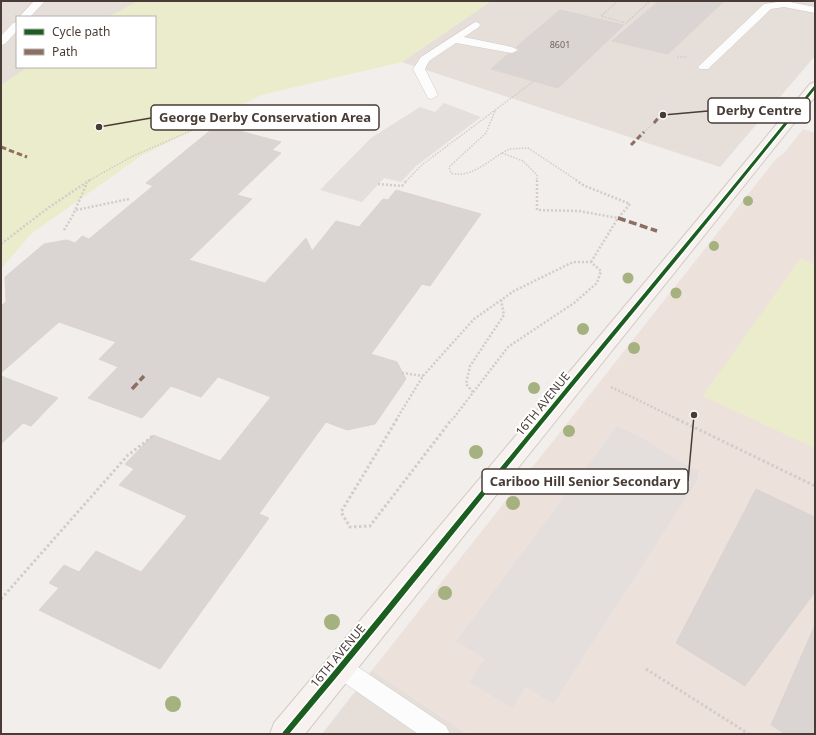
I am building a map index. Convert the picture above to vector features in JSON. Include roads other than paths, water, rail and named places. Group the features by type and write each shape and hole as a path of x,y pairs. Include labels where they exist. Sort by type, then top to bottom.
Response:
{"street":[{"name":"16TH AVENUE","path":"286,734 342,668 572,384 740,183 815,87"}],"lane":[{"path":"25,16 40,1"},
{"path":"704,67 768,6 784,4 815,10"},
{"path":"432,95 419,69 420,64 474,25"},
{"path":"1,42 16,26"},
{"path":"455,40 512,50"},
{"path":"342,668 438,734"}],"place":[{"name":"Derby Centre","path":"663,115"},
{"name":"George Derby Conservation Area","path":"99,127"},
{"name":"Cariboo Hill Senior Secondary","path":"694,415"}]}
